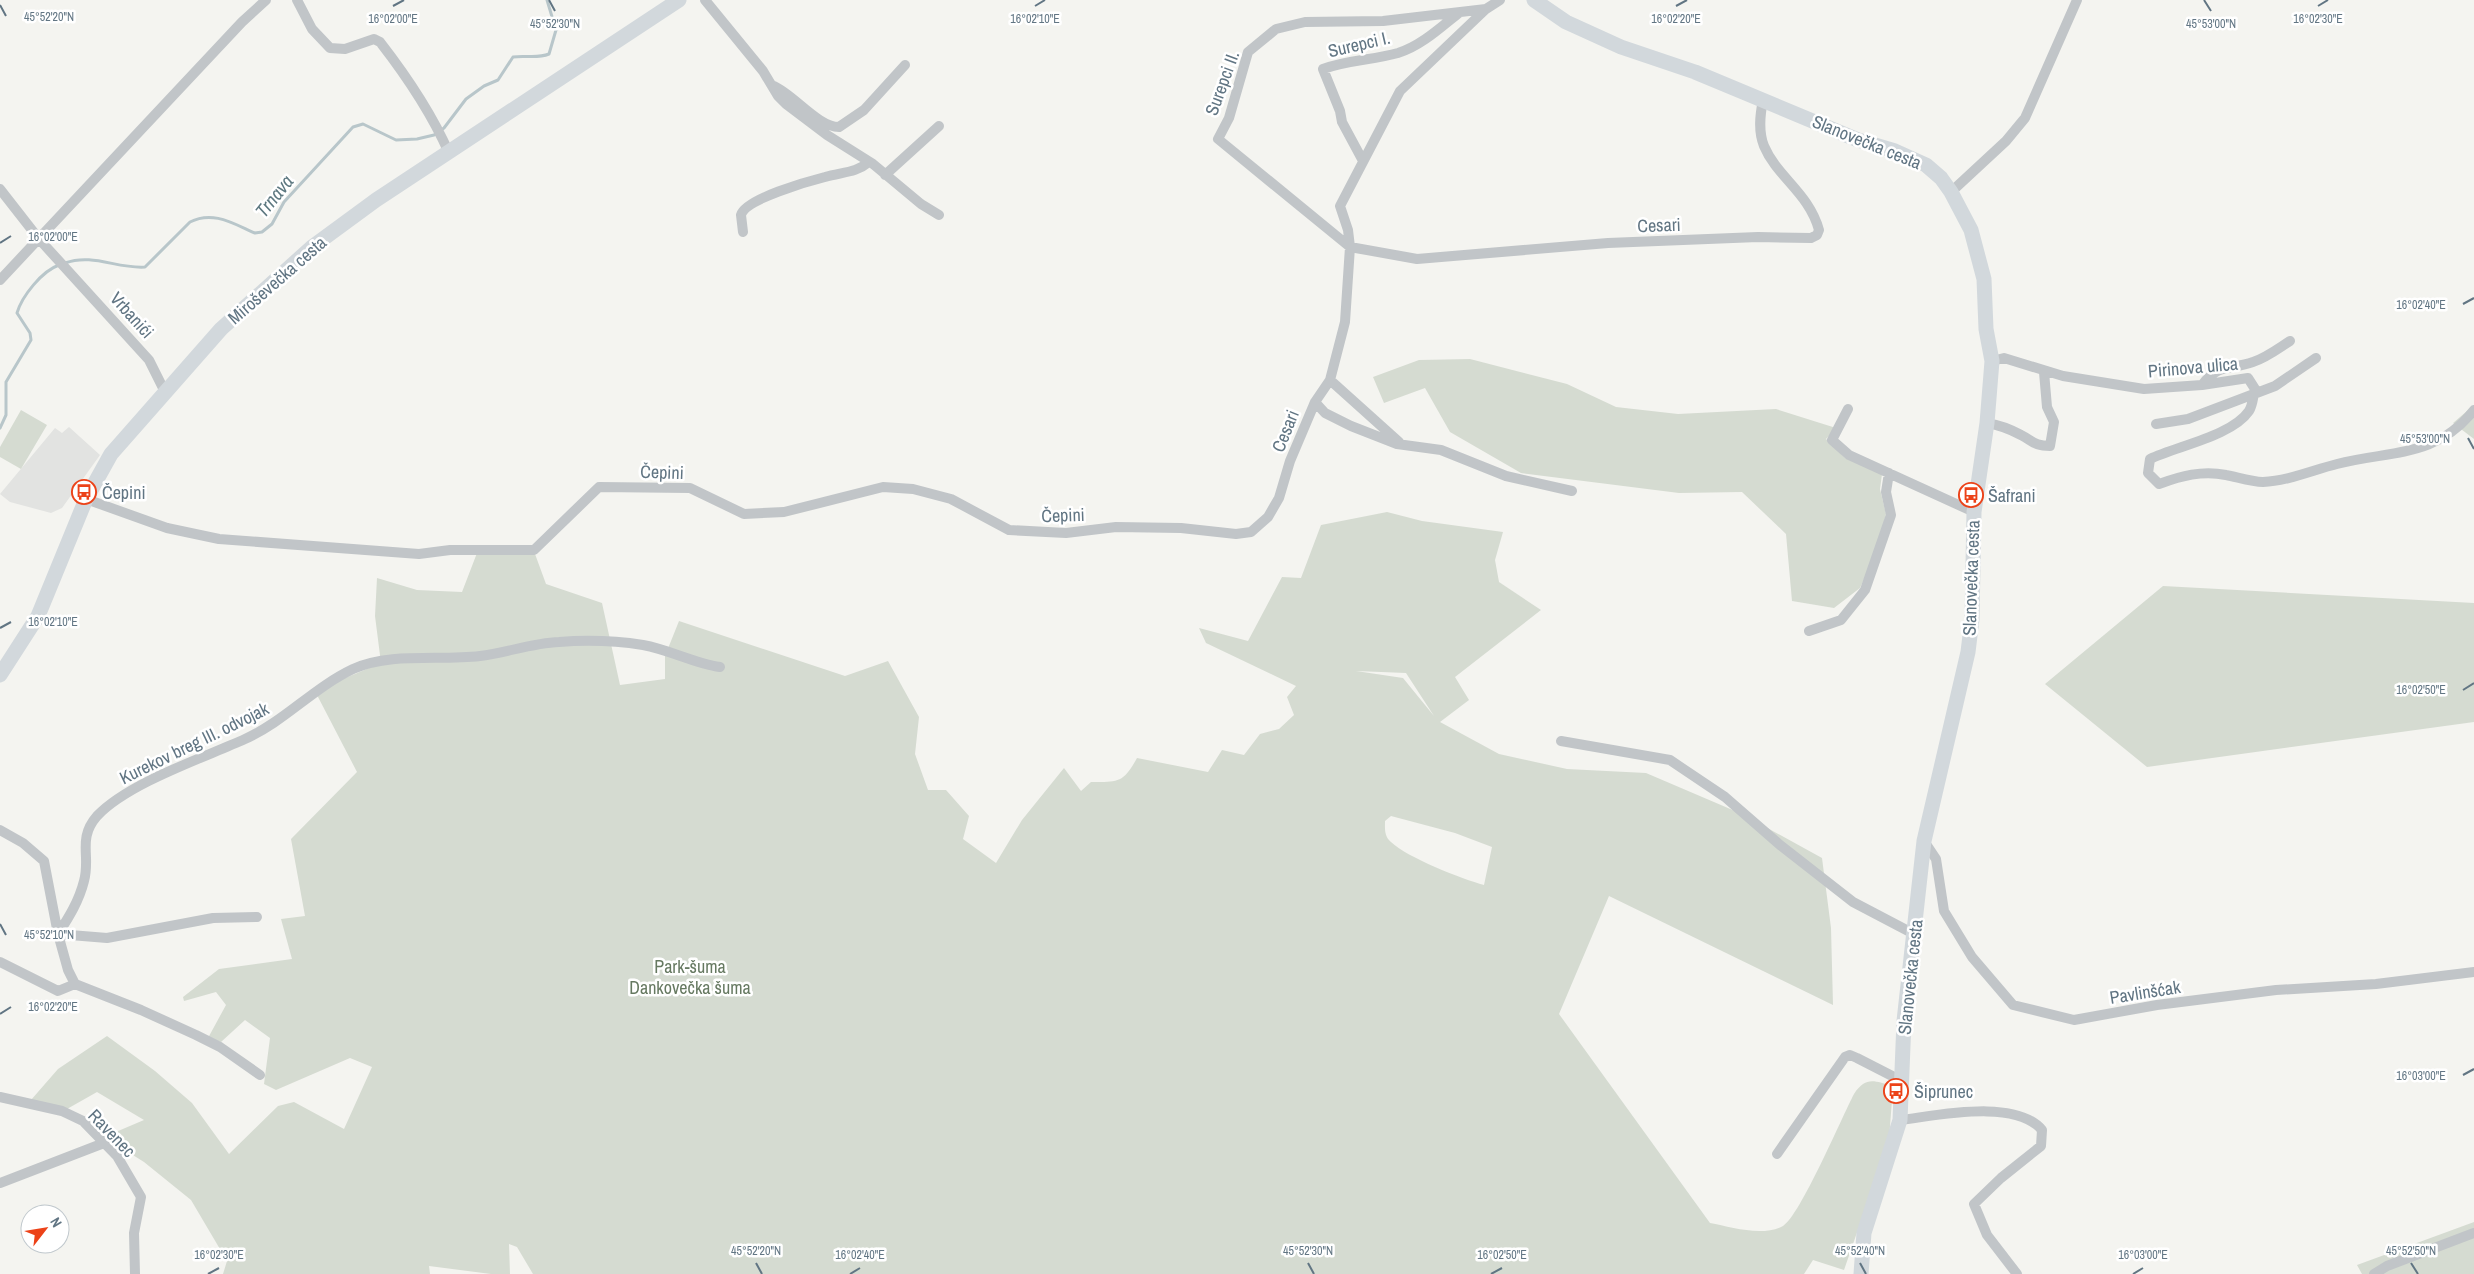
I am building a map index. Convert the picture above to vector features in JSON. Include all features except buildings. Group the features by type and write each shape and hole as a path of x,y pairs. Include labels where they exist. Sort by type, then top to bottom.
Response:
{"street":[{"path":"0,280 242,22 266,0"},
{"path":"297,0 312,28 330,48 345,49 374,39 380,42 415,87 440,132 449,153"},
{"name":"Miroševečka cesta","path":"0,675 38,616 86,499 111,454 220,329 312,247 376,200 679,0"},
{"path":"705,0 774,86 778,96 786,104 869,162 921,204 939,215"},
{"name":"Cesari","path":"1251,532 1268,517 1279,498 1290,461 1315,402 1330,380 1345,322 1350,247 1348,230 1340,206 1400,91 1486,8 1500,0"},
{"name":"Slanovečka cesta","path":"1534,0 1566,22 1621,47 1694,72 1858,140 1894,151 1926,165 1941,178 1951,192 1971,230 1984,279 1986,329 1992,361 1974,512 1972,619 1968,652 1924,841 1900,1080 1900,1120 1864,1233 1862,1274"},
{"path":"1951,192 2006,141 2025,118 2077,0"},
{"name":"Surepci II.","path":"1350,247 1218,139 1229,118 1248,52 1276,29 1305,22 1383,21 1486,8"},
{"name":"Surepci I.","path":"1363,161 1342,122 1340,111 1323,70 1340,62 1361,61 1401,52 1427,38 1461,12"},
{"path":"774,86 788,94 823,121 839,127 864,110 905,65"},
{"name":"Cesari","path":"1350,247 1417,259 1608,243 1758,237 1811,238 1817,235 1819,230 1812,212 1799,190 1782,172 1764,146 1759,119 1762,100"},
{"path":"885,175 939,126"},
{"path":"743,232 741,215 747,206 766,196 826,176 860,169 869,162"},
{"name":"Vrbanići","path":"0,189 39,239 150,360 165,392"},
{"path":"2202,385 2211,373 2233,365 2254,362 2290,340"},
{"name":"Pirinova ulica","path":"1992,361 2004,358 2021,362 2044,372 2144,389 2202,385 2248,378 2255,389 2254,395 2250,409 2240,419 2228,428 2150,459 2148,473 2159,484 2199,473 2223,474 2262,482 2281,479 2356,459 2407,453 2442,439 2466,421 2474,410"},
{"path":"2156,424 2188,419 2276,386 2316,358"},
{"path":"1986,423 2002,426 2022,435 2037,446 2050,446 2054,422 2047,407 2044,372"},
{"path":"1330,380 1402,445"},
{"path":"1315,402 1325,413 1351,426 1402,445 1441,450 1506,476 1572,491"},
{"path":"1848,409 1832,440 1850,455 1974,512"},
{"path":"1809,631 1841,620 1865,590 1891,515 1886,492 1889,473"},
{"name":"Čepini","path":"86,499 167,528 219,539 419,554 450,550 534,550 599,487 690,488 744,514 784,512 882,487 913,489 951,499 1009,530 1066,533 1116,527 1181,528 1236,534 1251,532"},
{"name":"Kurekov breg III. odvojak","path":"58,934 74,910 85,879 86,860 84,844 88,828 98,816 117,799 190,761 273,725 306,697 353,669 373,662 479,656 558,642 642,645 720,667"},
{"path":"1561,741 1670,760 1725,797 1780,845 1853,902 1914,934"},
{"path":"0,830 23,843 44,861 58,934 68,970 75,984 141,1010 196,1035 220,1047 260,1075"},
{"name":"Pavlinšćak","path":"1924,841 1936,859 1944,911 1972,957 2013,1005 2030,1010 2074,1020 2157,1005 2276,990 2376,984 2474,972"},
{"path":"58,934 107,938 214,918 257,917"},
{"path":"0,962 58,991 75,984"},
{"path":"1777,1154 1845,1057 1850,1055 1900,1080"},
{"name":"Ravenec","path":"0,1097 62,1111 82,1121 117,1156 141,1197 134,1233 135,1274"},
{"path":"1900,1120 1996,1112 2029,1119 2042,1130 2041,1146 1974,1204 1986,1235 2017,1274"},
{"path":"0,1183 104,1143"},
{"path":"2374,1274 2387,1266 2474,1233"}],"shaded area":[{"path":"69,427 100,455 62,508 51,513 10,502 0,494 55,428 62,433"}],"green space":[{"path":"1470,359 1567,384 1616,407 1678,414 1776,409 1836,428 1826,439 1845,458 1882,474 1880,489 1886,514 1876,552 1860,588 1834,608 1792,601 1786,534 1742,492 1679,493 1521,473 1450,432 1425,388 1384,403 1373,377 1419,360"},
{"path":"2474,405 2474,439 2453,423"},
{"path":"21,410 47,425 21,469 0,457 0,447"},
{"name":"Park-šuma Dankovečka šuma","path":"1387,512 1422,521 1503,532 1495,560 1499,582 1541,610 1455,677 1469,700 1440,722 1499,754 1567,769 1646,773 1742,814 1822,858 1831,928 1833,1005 1609,896 1559,1014 1710,1223 1737,1229 1766,1231 1783,1226 1800,1204 1810,1186 1858,1088 1862,1084 1871,1081 1893,1086 1889,1140 1844,1270 1813,1260 1804,1274 533,1274 517,1247 509,1244 510,1274 491,1274 429,1266 430,1274 223,1274 227,1261 191,1200 144,1162 104,1137 144,1120 97,1092 67,1109 31,1100 58,1069 107,1036 155,1071 192,1103 229,1154 278,1106 294,1102 344,1129 372,1067 350,1058 276,1090 264,1084 270,1038 245,1020 221,1042 208,1038 226,1005 216,992 184,1001 183,997 219,969 292,959 281,919 305,916 291,839 357,772 317,695 343,679 381,663 375,616 377,578 417,590 462,592 477,553 535,554 546,584 602,603 620,685 665,679 665,656 679,621 845,676 888,661 919,717 915,754 928,790 946,790 969,816 963,839 996,863 1022,820 1064,768 1081,791 1091,782 1108,782 1124,777 1137,758 1208,772 1222,750 1244,755 1260,734 1279,729 1294,715 1287,697 1296,686 1206,643 1199,628 1248,641 1282,577 1301,578 1321,525","holes":["1356,671 1406,673 1434,716 1403,678","1391,816 1455,833 1492,847 1484,885 1436,867 1399,848 1389,840 1385,832 1385,821"]},
{"path":"2163,586 2474,603 2474,722 2147,767 2045,684"},
{"path":"2474,1222 2474,1274 2362,1274 2357,1265"}],"waterway":[{"name":"Trnava","path":"65,263 75,260 95,260 125,266 145,267 190,222 207,217 231,222 255,233 262,232 272,224 284,202 353,127 363,124 396,140 417,139 434,135 444,128 466,99 484,86 498,80 513,57 549,54 556,30 547,0"},
{"name":"Trnava","path":"0,428 6,415 6,382 31,340 30,333 17,313 23,299 40,278 59,265"}],"place":[{"name":"Čepini","path":"84,492"},
{"name":"Šafrani","path":"1971,495"},
{"name":"Šiprunec","path":"1896,1091"}]}
